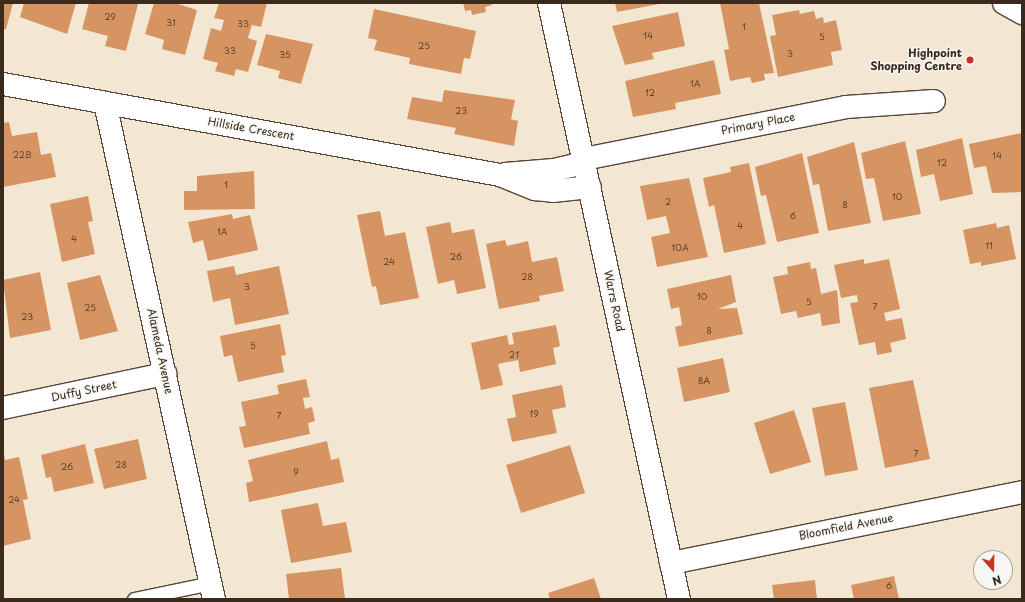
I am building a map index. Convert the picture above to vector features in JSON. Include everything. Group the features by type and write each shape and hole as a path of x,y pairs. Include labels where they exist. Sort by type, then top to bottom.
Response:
{"street":[{"name":"Warrs Road","path":"549,3 679,599"},
{"path":"1004,3 1022,13"},
{"name":"Hillside Crescent","path":"3,84 500,175 535,189 553,191 590,187"},
{"name":"Primary Place","path":"584,161 846,107 934,101"},
{"name":"Alameda Avenue","path":"105,103 213,591"},
{"name":"Hillside Crescent","path":"500,175 554,170 584,161"},
{"name":"Duffy Street","path":"3,408 165,374"},
{"name":"Bloomfield Avenue","path":"671,563 1022,492"}],"lane":[{"path":"134,599 213,591"}],"building":[{"path":"3,3 13,3 6,29 3,29"},
{"path":"24,3 76,3 67,34 20,17"},
{"path":"89,3 138,4 126,51 105,46 108,36 82,29"},
{"path":"154,3 175,3 197,10 185,55 162,49 164,40 145,34"},
{"path":"219,3 267,3 261,27 252,25 248,38 257,41 248,72 236,69 234,76 215,71 218,63 203,59 211,28 221,31 224,20 214,18"},
{"path":"463,3 491,3 492,5 485,7 486,12 472,15 471,10 465,11"},
{"path":"615,3 659,3 659,4 617,12"},
{"path":"720,3 759,3 774,73 764,74 765,80 752,83 750,77 730,81 724,50 729,49"},
{"path":"374,9 476,31 470,59 464,58 461,74 409,64 410,58 374,50 377,40 368,38"},
{"path":"799,10 800,14 814,11 816,19 823,17 824,23 836,20 842,50 831,52 833,65 778,77 770,36 776,35 772,15"},
{"path":"678,12 685,46 652,53 654,59 625,65 612,26"},
{"path":"266,34 313,44 301,84 278,78 280,71 257,65"},
{"path":"714,60 721,94 675,103 676,109 633,117 625,81"},
{"path":"444,90 515,100 511,119 518,121 514,146 454,134 456,128 407,119 412,97 442,102"},
{"path":"9,122 12,136 37,132 41,155 51,153 56,177 3,187 3,123"},
{"path":"1022,133 1022,192 992,193 986,166 974,168 969,144"},
{"path":"962,138 973,194 940,201 934,174 921,177 916,150"},
{"path":"905,141 921,214 883,221 874,178 866,179 861,153"},
{"path":"854,142 871,223 828,231 819,184 813,185 807,157"},
{"path":"802,153 819,233 777,242 766,195 761,196 755,167"},
{"path":"749,163 766,244 724,253 714,205 709,207 703,178 731,172 730,167"},
{"path":"254,171 255,209 184,210 184,191 197,191 197,176"},
{"path":"689,178 708,257 657,267 651,237 670,233 666,216 647,220 640,186"},
{"path":"88,196 93,221 88,222 95,254 62,262 50,204"},
{"path":"380,211 385,236 405,232 419,298 380,305 376,286 372,287 357,215"},
{"path":"232,214 233,219 250,215 258,250 208,261 203,240 193,243 188,222"},
{"path":"450,222 452,233 474,229 486,288 457,294 454,280 438,284 426,227"},
{"path":"996,223 997,228 1009,225 1016,259 981,266 981,262 970,264 963,230"},
{"path":"505,240 507,246 528,241 532,262 557,257 564,291 539,296 540,301 499,309 486,244"},
{"path":"864,259 864,264 889,259 900,309 884,313 886,321 902,318 906,339 890,343 892,352 877,355 875,342 859,345 850,303 858,302 857,295 841,298 834,265"},
{"path":"810,262 811,269 816,268 821,294 837,290 840,323 822,326 820,313 798,318 796,311 781,314 773,277 788,274 787,267"},
{"path":"234,266 236,275 279,266 289,314 235,325 230,298 213,302 207,271"},
{"path":"40,272 51,330 10,338 3,280"},
{"path":"100,275 118,331 80,340 67,283"},
{"path":"731,275 736,302 718,309 737,308 743,334 679,347 675,327 682,325 679,307 671,309 667,289"},
{"path":"280,324 286,355 281,356 284,372 238,382 232,355 224,357 220,336"},
{"path":"556,325 560,346 553,348 556,364 520,372 518,360 498,364 503,385 481,390 471,343 507,335 509,345 514,344 512,333"},
{"path":"723,358 730,392 684,402 677,368"},
{"path":"306,379 310,397 303,398 305,409 312,407 315,421 308,423 310,434 244,448 239,427 246,426 241,402 279,394 277,385"},
{"path":"913,380 930,459 885,468 869,388"},
{"path":"562,385 566,407 552,410 557,433 512,442 507,419 516,417 512,395"},
{"path":"845,402 858,470 825,476 812,408"},
{"path":"794,410 811,462 770,474 754,423"},
{"path":"138,439 147,479 104,489 94,449"},
{"path":"327,441 331,460 339,458 344,482 249,502 246,483 253,481 248,460"},
{"path":"85,444 94,483 54,492 51,477 46,478 41,455"},
{"path":"570,445 585,493 521,513 506,465"},
{"path":"4,454 5,460 19,457 28,499 23,500 31,539 3,546"},
{"path":"318,503 323,526 346,522 352,552 291,563 281,510"},
{"path":"341,568 345,599 289,599 286,574"},
{"path":"894,576 899,599 854,599 851,585"},
{"path":"594,578 601,599 550,599 548,593"},
{"path":"815,580 817,599 774,599 772,585"}],"place":[{"name":"Highpoint Shopping Centre","path":"970,60"}]}
